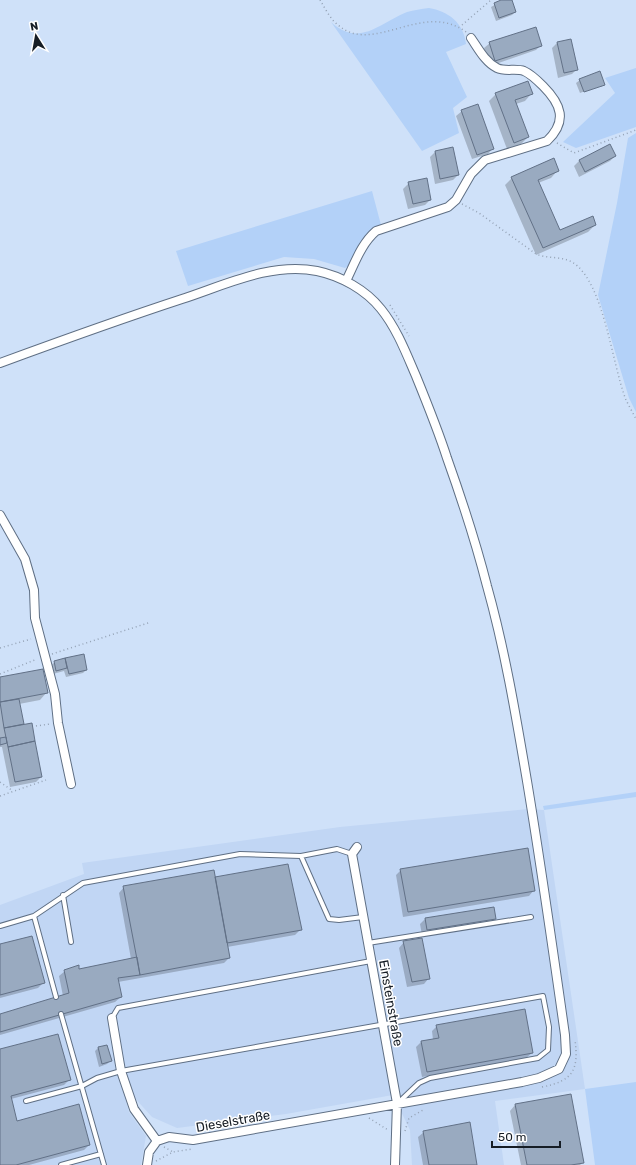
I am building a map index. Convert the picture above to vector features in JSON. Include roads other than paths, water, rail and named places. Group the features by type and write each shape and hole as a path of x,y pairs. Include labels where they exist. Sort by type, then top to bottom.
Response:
{"street":[{"path":"346,281 362,247 367,239 376,231 398,222 448,207 456,200 471,174 485,160 547,140 555,134 560,123 560,110 555,98 540,83 524,71 498,69 489,63 471,38"},
{"name":"Dieselstraße","path":"0,363 124,318 261,272 302,268 334,275 346,281 358,288 379,306 396,331 437,428 466,513 502,646 518,727 565,1035 566,1054 564,1062 559,1069 552,1074 522,1082 193,1140 169,1138 157,1140"},
{"path":"0,515 25,559 34,590 34,618 55,694 58,723 71,784"},
{"name":"Einsteinstraße","path":"354,851 363,917 397,1103 395,1132 396,1165"},
{"path":"112,1018 121,1072 134,1109 157,1140 149,1152 147,1165"}],"lane":[{"path":"0,926 34,916 63,895 83,883 240,854 301,856 337,849 354,851"},
{"path":"301,856 329,919 339,920 363,917"},
{"path":"63,895 71,942"},
{"path":"34,916 56,997"},
{"path":"368,943 531,917"},
{"path":"112,1018 118,1008 371,961"},
{"path":"26,1101 82,1086 97,1078 121,1072 543,996 550,1027 548,1050 538,1058 430,1078 419,1083 397,1103"},
{"path":"61,1014 104,1165"},
{"path":"61,1165 101,1154"}]}
